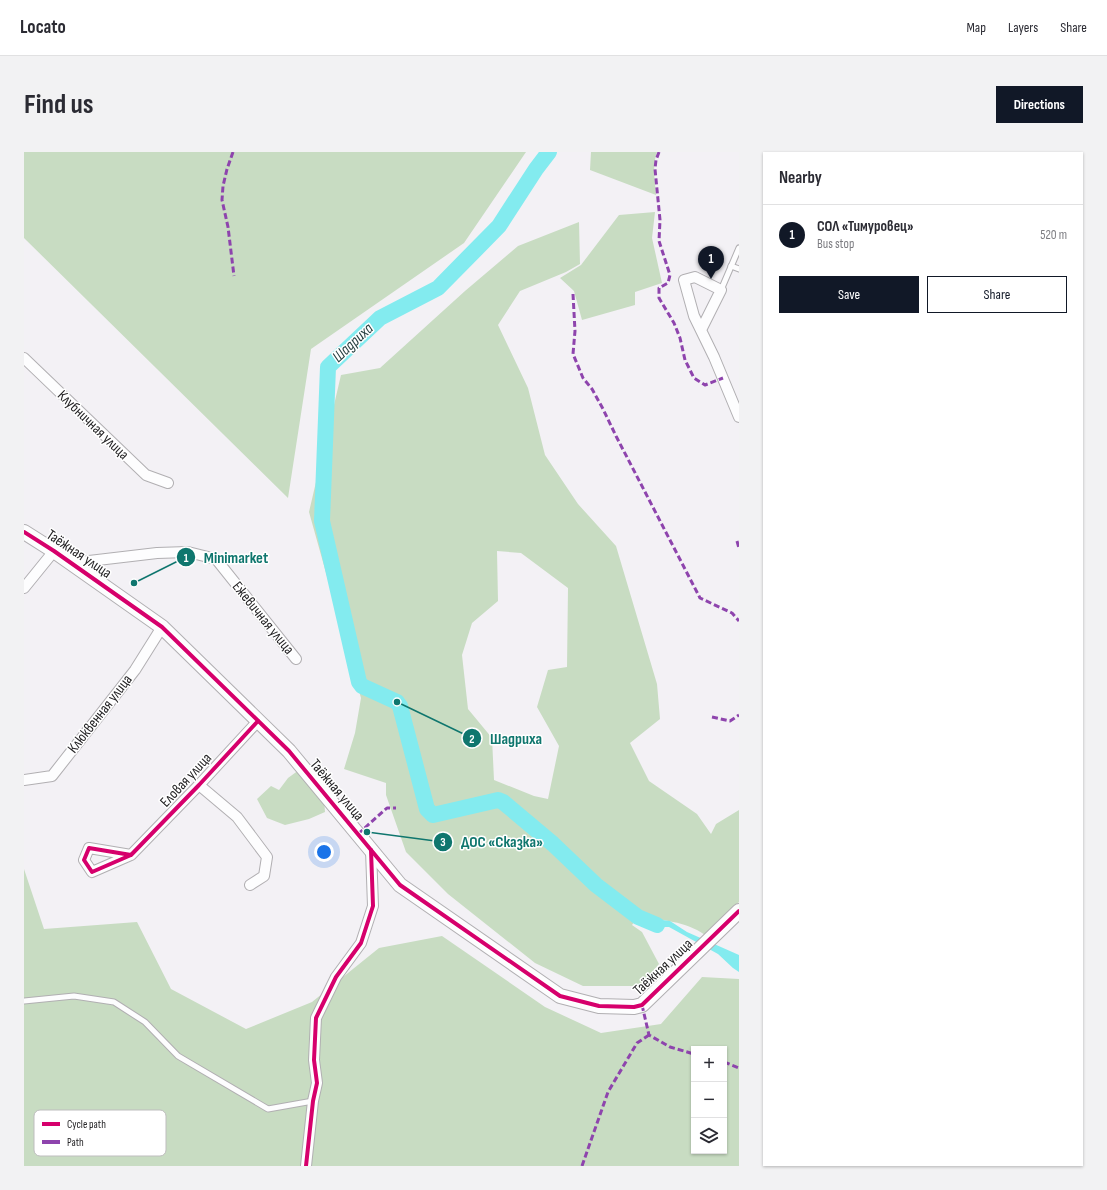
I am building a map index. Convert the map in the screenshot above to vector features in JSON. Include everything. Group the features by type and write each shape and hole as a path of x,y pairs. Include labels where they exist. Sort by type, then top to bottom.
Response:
{"street":[{"path":"701,330 721,290 695,277 684,280 694,316 701,330 714,356 739,417"},
{"name":"Клубничная улица","path":"24,358 146,475 168,483"},
{"name":"Таёжная улица","path":"24,532 72,563 162,627 289,751 400,885 560,996 599,1006 634,1007 642,1005 739,911"},
{"path":"24,588 54,551"},
{"name":"Ежевичная улица","path":"72,563 157,553 188,552 216,559 296,658"},
{"name":"Клюквенная улица","path":"24,780 52,776 135,670 162,627"},
{"name":"Еловая улица","path":"131,855 199,785 258,720"},
{"path":"199,785 237,817 267,857 264,876 250,884"},
{"path":"306,1166 313,1101 317,1083 314,1060 316,1018 336,977 361,943 373,906 371,850"}],"lane":[{"path":"721,290 739,248"},
{"path":"732,266 739,269"},
{"path":"24,1001 74,996 114,1002 146,1022 178,1056 268,1109 313,1101"}],"green space":[{"path":"24,152 526,152 464,243 311,349 288,498 24,238"},
{"path":"591,152 657,152 654,168 656,195 590,170"},
{"path":"655,212 652,238 662,283 635,292 635,305 582,320 574,291 560,278 581,265 619,215"},
{"path":"579,222 580,264 566,272 520,291 498,325 528,388 545,455 578,504 616,546 657,684 660,719 630,743 649,781 697,814 711,834 716,824 739,810 739,902 705,935 698,930 682,924 638,917 632,925 642,932 659,964 640,986 583,986 535,963 448,894 406,852 386,795 386,783 344,769 355,733 361,698 309,512 341,375 380,368 465,291 518,246","holes":["497,551 521,553 568,588 567,667 548,670 537,707 559,746 548,799 534,796 494,780 492,738 468,709 462,655 472,623 498,601"]},
{"path":"299,770 324,799 325,812 309,819 285,825 267,818 257,799 271,786 279,790 288,778"},
{"path":"24,869 44,929 137,922 171,989 246,1029 312,1002 379,948 442,936 545,1007 601,1033 661,1024 702,977 739,979 739,1166 24,1166"}],"water":[{"path":"638,917 670,921 687,932 739,955 739,972 718,954 669,927 654,927"}],"waterway":[{"name":"Шадриха","path":"549,152 536,169 499,226 438,288 380,318 328,367 322,521 359,682 362,686 397,702 400,706 427,809 433,815 498,800 503,802 553,844 596,885 638,917 657,925"}],"marked path":[{"path":"233,152 223,186 222,200 228,227 234,276"},
{"path":"659,152 655,169 660,220 659,241 670,275 668,283 659,288 659,298 674,323 680,338 685,360 694,378 705,385 723,378"},
{"path":"573,294 575,331 573,354 583,378 592,389 603,409 700,598 732,613 739,621"},
{"path":"737,541 739,548"},
{"path":"712,717 730,721 739,715"},
{"path":"358,834 387,808 396,808"},
{"path":"642,1005 649,1035 670,1047 691,1053"},
{"path":"582,1166 608,1092 637,1043 649,1035"},
{"path":"727,1063 739,1068"}],"cycle path":[{"path":"24,532 54,551 162,627 289,751 400,885 560,996 599,1006 634,1007 642,1005 739,911"},
{"path":"131,855 92,872 84,860 89,848 131,855 199,785 258,721"},
{"path":"306,1166 313,1101 317,1083 314,1060 316,1018 336,977 361,943 373,906 371,850"}],"place":[{"name":"СОЛ «Тимуровец»","path":"711,279"},
{"name":"Minimarket","path":"134,583"},
{"name":"Шадриха","path":"397,702"},
{"name":"ДОС «Сказка»","path":"367,832"}]}
